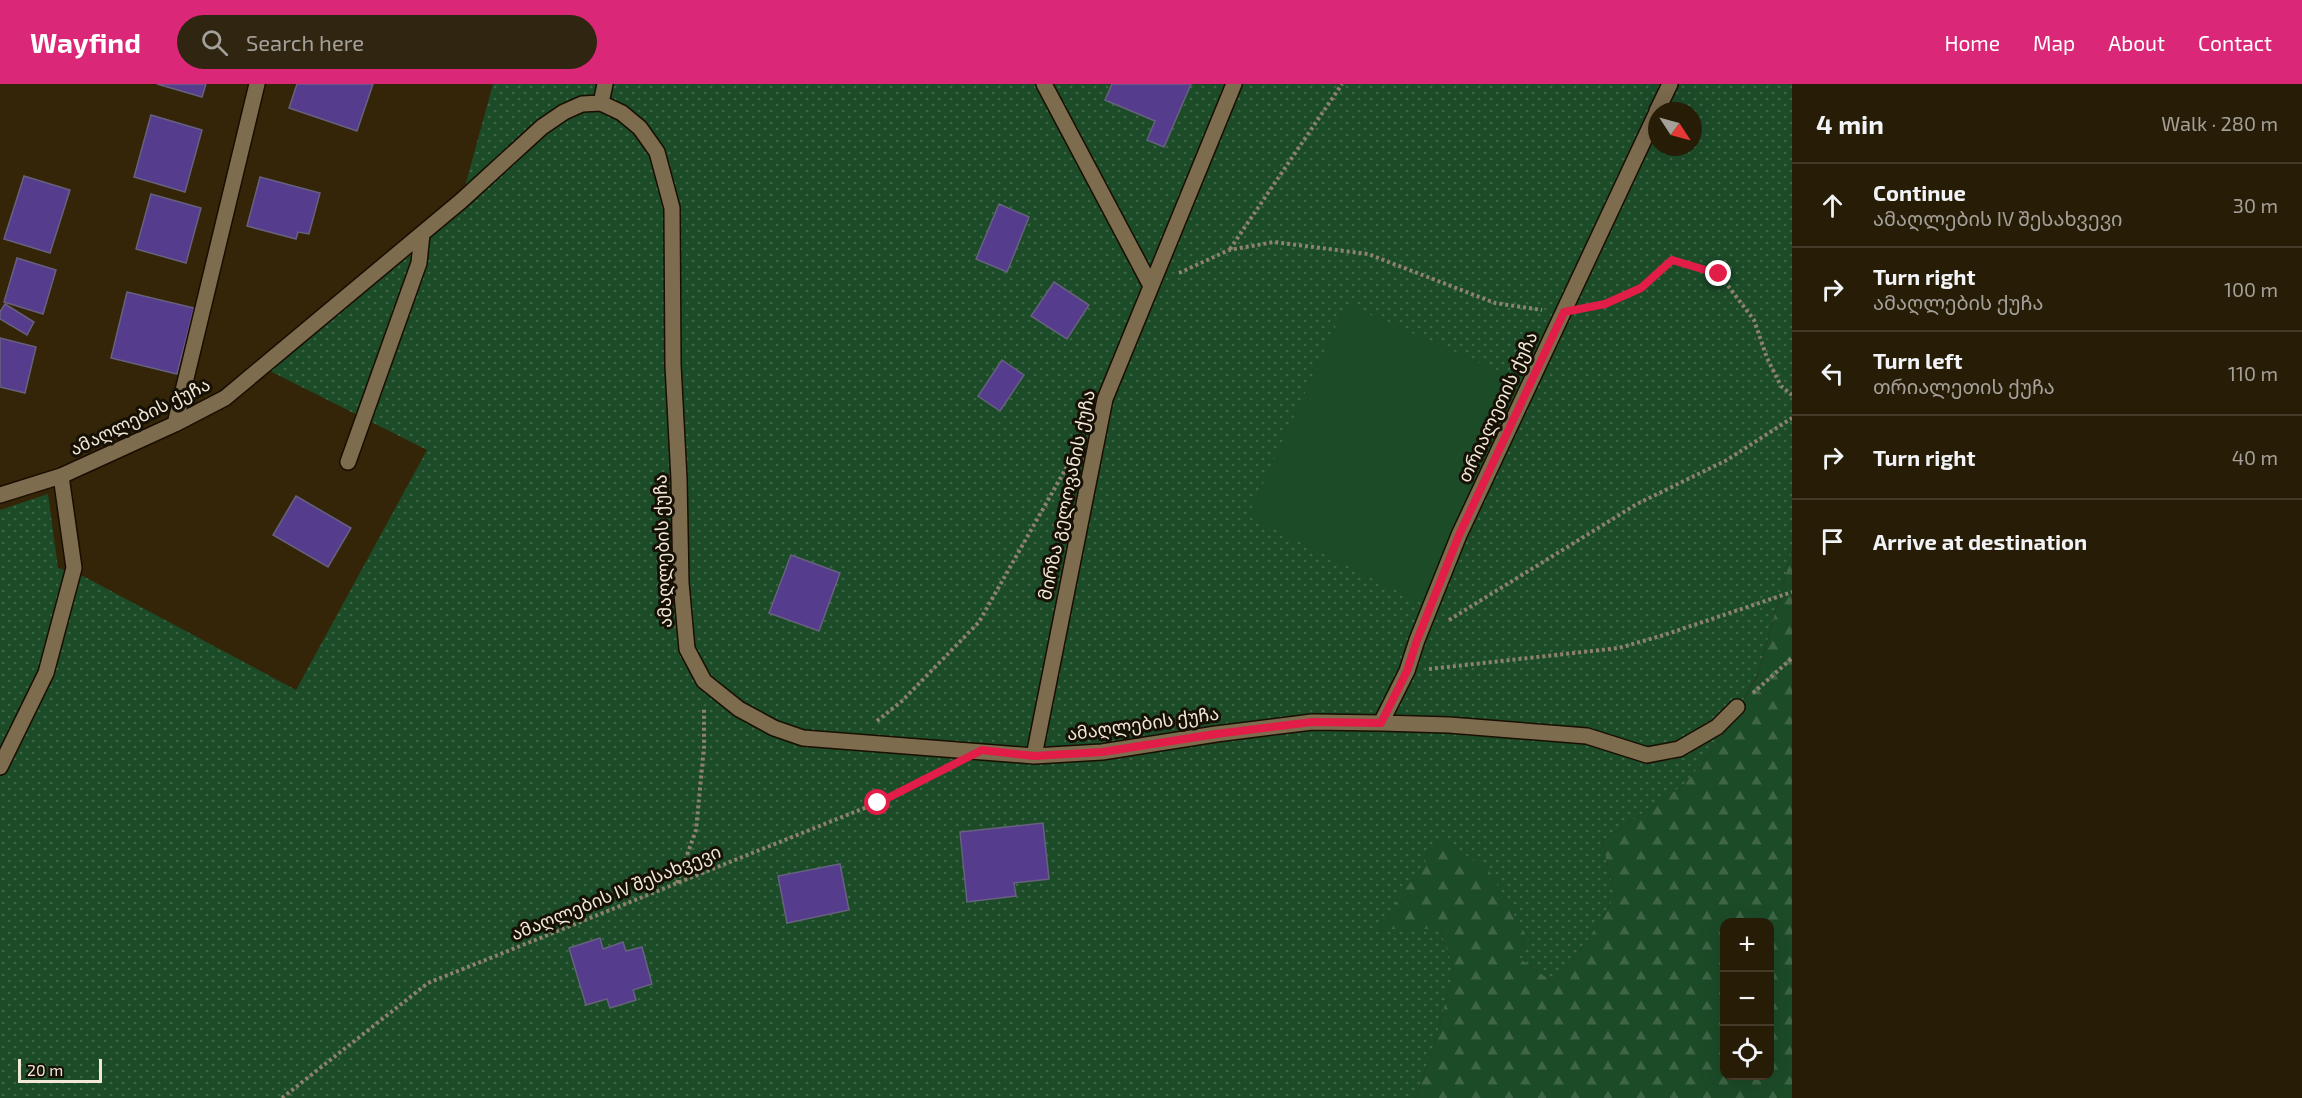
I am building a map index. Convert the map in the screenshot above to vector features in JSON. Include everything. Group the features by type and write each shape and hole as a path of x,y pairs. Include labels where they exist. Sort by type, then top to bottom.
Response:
{"street":[{"path":"175,424 257,84"},
{"path":"601,103 605,84"},
{"path":"1044,84 1151,286"},
{"name":"მირზა გელოვანის ქუჩა","path":"1034,756 1105,399 1234,84"},
{"name":"თრიალეთის ქუჩა","path":"1661,102 1670,84"},
{"name":"ამაღლების ქუჩა","path":"0,495 61,476 175,424 225,398 461,201 542,127 564,112 582,104 601,103 622,113 640,128 657,152 672,208 673,365 679,479 681,583 687,648 704,681 739,709 774,728 803,738 982,750 1034,756 1102,752 1312,722 1449,725 1587,736 1647,754 1678,749 1716,728 1737,707"},
{"name":"თრიალეთის ქუჩა","path":"1381,723 1407,671 1459,535 1648,130"},
{"path":"348,462 419,263 422,234"},
{"path":"0,767 46,673 74,568 61,476"}],"path":[{"path":"1229,250 1342,84"},
{"path":"1151,286 1229,250 1274,242 1368,254 1494,303 1564,312 1605,304 1641,288 1672,260 1719,274 1754,320 1767,358 1781,386 1792,395"},
{"path":"1417,640 1637,504 1727,460 1792,418"},
{"path":"851,741 902,701 979,622 1071,459"},
{"path":"1407,671 1619,648 1792,592"},
{"path":"1737,707 1792,658"},
{"path":"677,883 696,830 704,747 704,681"},
{"name":"ამაღლების IV შესახვევი","path":"282,1098 428,982 878,803 982,750"}],"green space":[{"path":"493,84 1792,84 1792,552 1758,674 1721,739 1685,784 1602,841 1615,897 1587,941 1554,983 1519,958 1490,872 1379,929 1440,929 1454,970 1431,1056 1415,1098 0,1098 0,510 48,494 58,568 83,576 296,690 427,450 262,367 461,201"},
{"path":"1346,304 1528,384 1425,605 1248,516"},
{"path":"1792,552 1792,1098 1415,1098 1431,1056 1454,970 1440,929 1378,929 1441,838 1490,872 1528,939 1519,958 1554,983 1587,941 1615,897 1602,841 1685,784 1721,739 1758,675"}],"building":[{"path":"157,84 206,84 202,97"},
{"path":"297,84 373,84 357,131 289,108"},
{"path":"1112,84 1191,84 1164,147 1147,140 1155,121 1105,100"},
{"path":"151,115 202,130 185,192 134,177"},
{"path":"24,176 70,190 50,253 4,239"},
{"path":"260,177 320,193 309,234 298,232 296,239 247,226"},
{"path":"151,194 201,208 186,263 136,249"},
{"path":"999,204 1029,217 1007,272 976,259"},
{"path":"17,258 56,270 43,314 4,302"},
{"path":"1054,282 1089,305 1067,339 1031,316"},
{"path":"127,292 194,308 177,374 111,358"},
{"path":"5,304 34,322 27,335 0,319 0,312"},
{"path":"0,338 36,347 25,393 0,387"},
{"path":"1002,360 1024,375 1000,411 978,396"},
{"path":"296,496 351,528 328,567 273,535"},
{"path":"791,555 840,573 819,631 769,613"},
{"path":"1043,823 1049,879 1014,883 1016,896 967,902 960,832"},
{"path":"840,864 849,910 787,923 778,876"},
{"path":"600,938 603,949 623,942 626,951 642,947 652,984 633,990 636,1000 610,1008 607,999 586,1005 569,948"}],"route":[{"path":"878,803 982,750 1034,756 1102,752 1312,722 1381,723 1407,671 1459,535 1564,312 1605,304 1641,288 1672,260 1719,274"}]}
